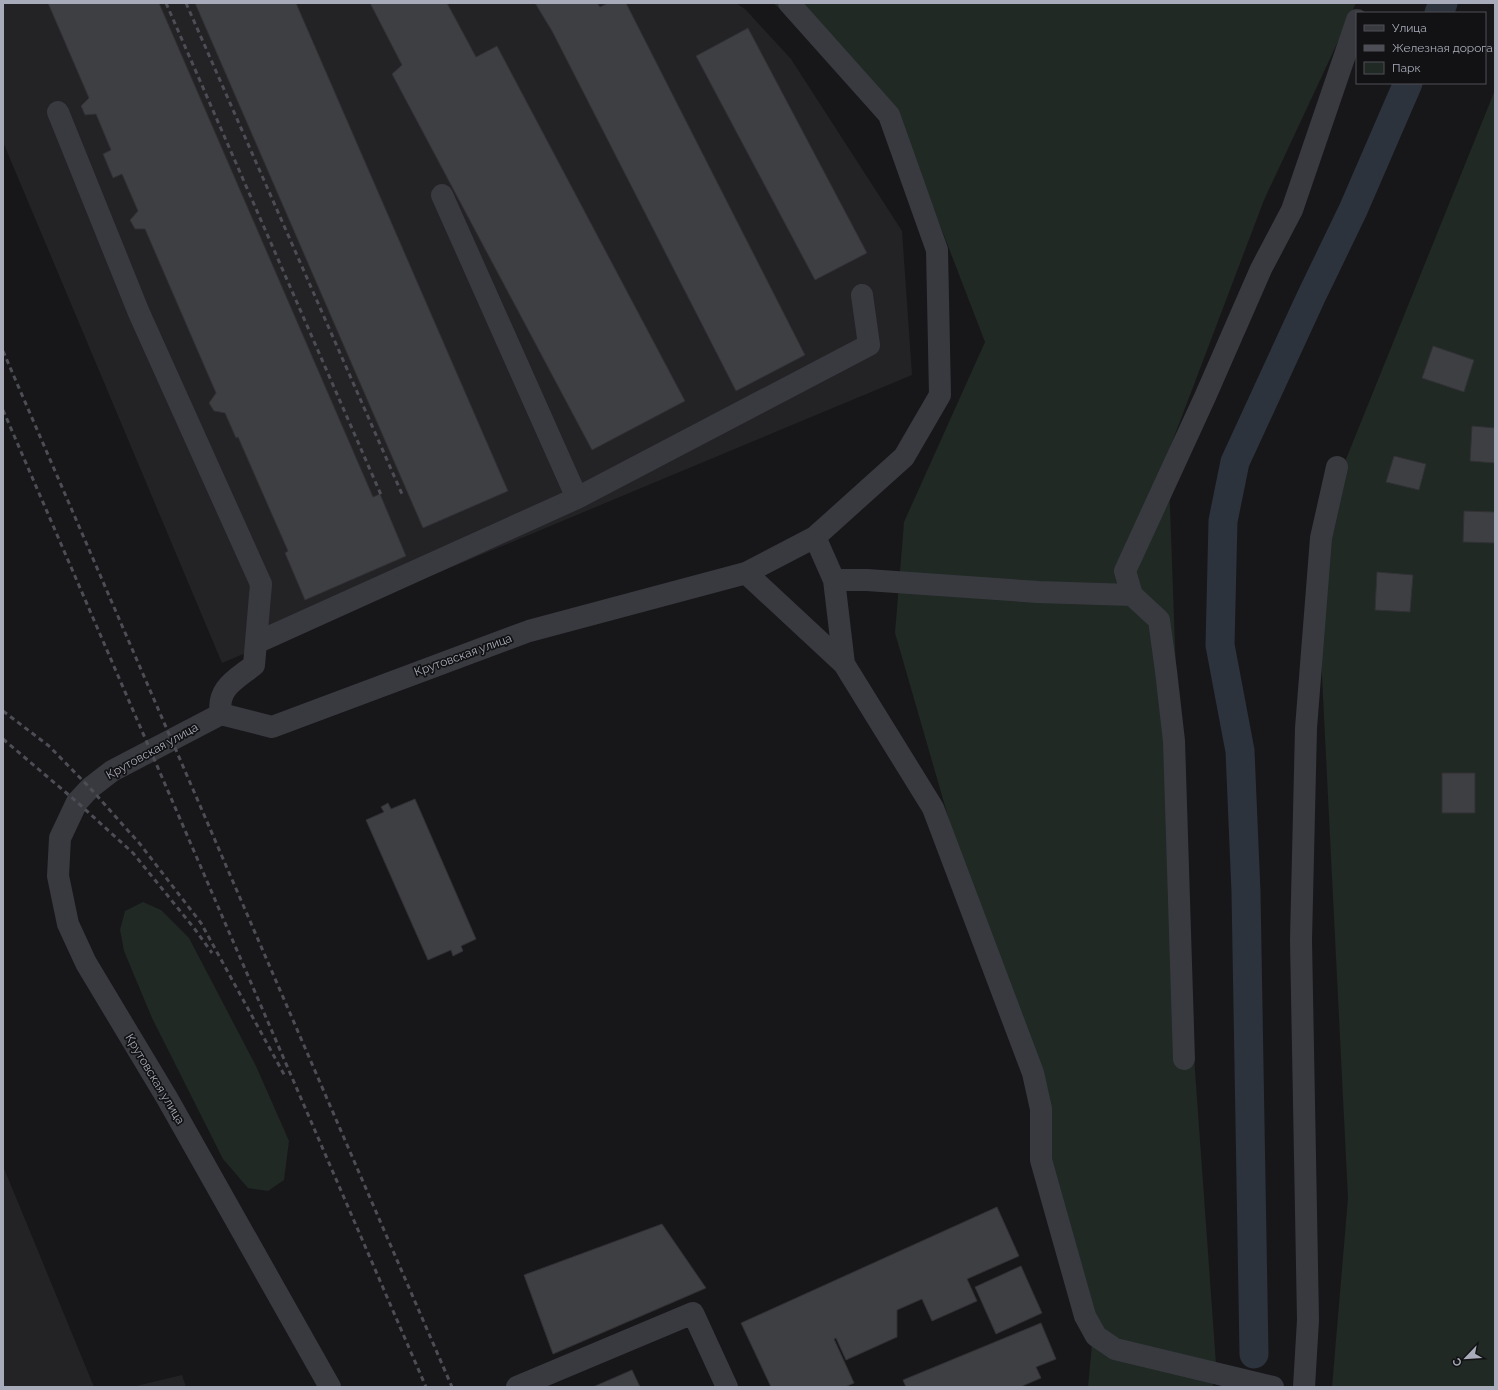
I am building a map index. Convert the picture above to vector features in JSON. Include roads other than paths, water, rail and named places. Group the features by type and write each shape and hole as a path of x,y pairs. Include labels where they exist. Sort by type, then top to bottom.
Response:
{"street":[{"name":"Крутовская улица","path":"330,1387 167,1098 86,963 68,924 58,876 60,838 77,802 90,788 112,771 221,714 272,727 529,631 746,573 814,537 904,457 940,395 937,250 889,115 789,3"},
{"path":"1184,1059 1174,741 1160,620 1132,596 1125,571 1205,397 1260,269 1292,210 1356,23"},
{"path":"58,112 139,313 261,584 254,665 224,689 219,703 221,714"},
{"path":"442,195 577,498"},
{"path":"256,644 577,498 869,345 862,295"},
{"path":"1304,1387 1308,1320 1301,940 1306,728 1321,538 1336,467"},
{"path":"814,537 834,580 844,664"},
{"path":"746,573 844,664 933,808 1033,1073 1041,1109 1041,1160 1085,1316 1096,1336 1115,1349 1273,1387"},
{"path":"834,580 867,580 1132,596"},
{"path":"517,1387 693,1313 727,1387"}],"waterway":[{"path":"1439,12 1443,3"},
{"path":"1254,1354 1246,892 1240,751 1220,645 1223,521 1235,462 1353,210 1408,84"}],"railway":[{"path":"166,3 382,497"},
{"path":"186,3 402,494"},
{"path":"3,351 452,1387"},
{"path":"3,410 426,1387"},
{"path":"3,711 49,746 90,788 140,844 201,923 286,1078"},
{"path":"3,739 77,802 133,853 194,928 212,953"}]}
